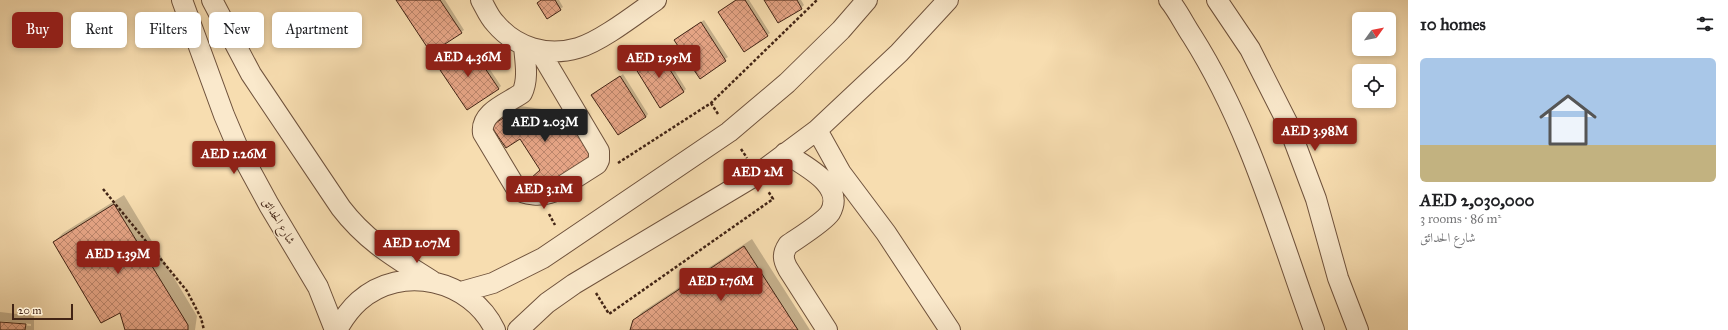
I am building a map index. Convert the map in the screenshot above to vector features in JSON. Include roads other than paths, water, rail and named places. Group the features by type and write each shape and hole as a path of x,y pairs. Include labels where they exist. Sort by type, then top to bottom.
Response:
{"street":[{"name":"شارع الحدائق","path":"182,0 224,115 238,148 269,205 318,287 336,330"},
{"path":"212,0 251,74 353,224 384,250 432,281 461,292 485,313 495,330"},
{"path":"480,0 494,23 508,36 532,48 559,52 579,48 597,39 656,0"},
{"path":"461,292 493,283 543,258 729,132 787,83 841,30 867,0"},
{"path":"518,330 547,303 574,284 758,174 817,130 899,53 948,0"},
{"path":"1169,0 1206,59 1237,119 1263,181 1314,330"},
{"path":"1217,0 1250,49 1287,122 1316,200 1338,278 1358,330"},
{"path":"532,48 599,151 600,156 597,164 553,192 545,194 524,194 516,188 483,132 482,127 487,116 522,93 525,87 525,80 532,48"},
{"path":"817,130 841,173 886,233 950,330"},
{"path":"785,153 822,178 831,188 834,201 830,214 788,245 784,252 784,262 786,266 827,330"},
{"path":"336,330 346,314 360,300 377,289 395,282 413,280 432,281"}]}
